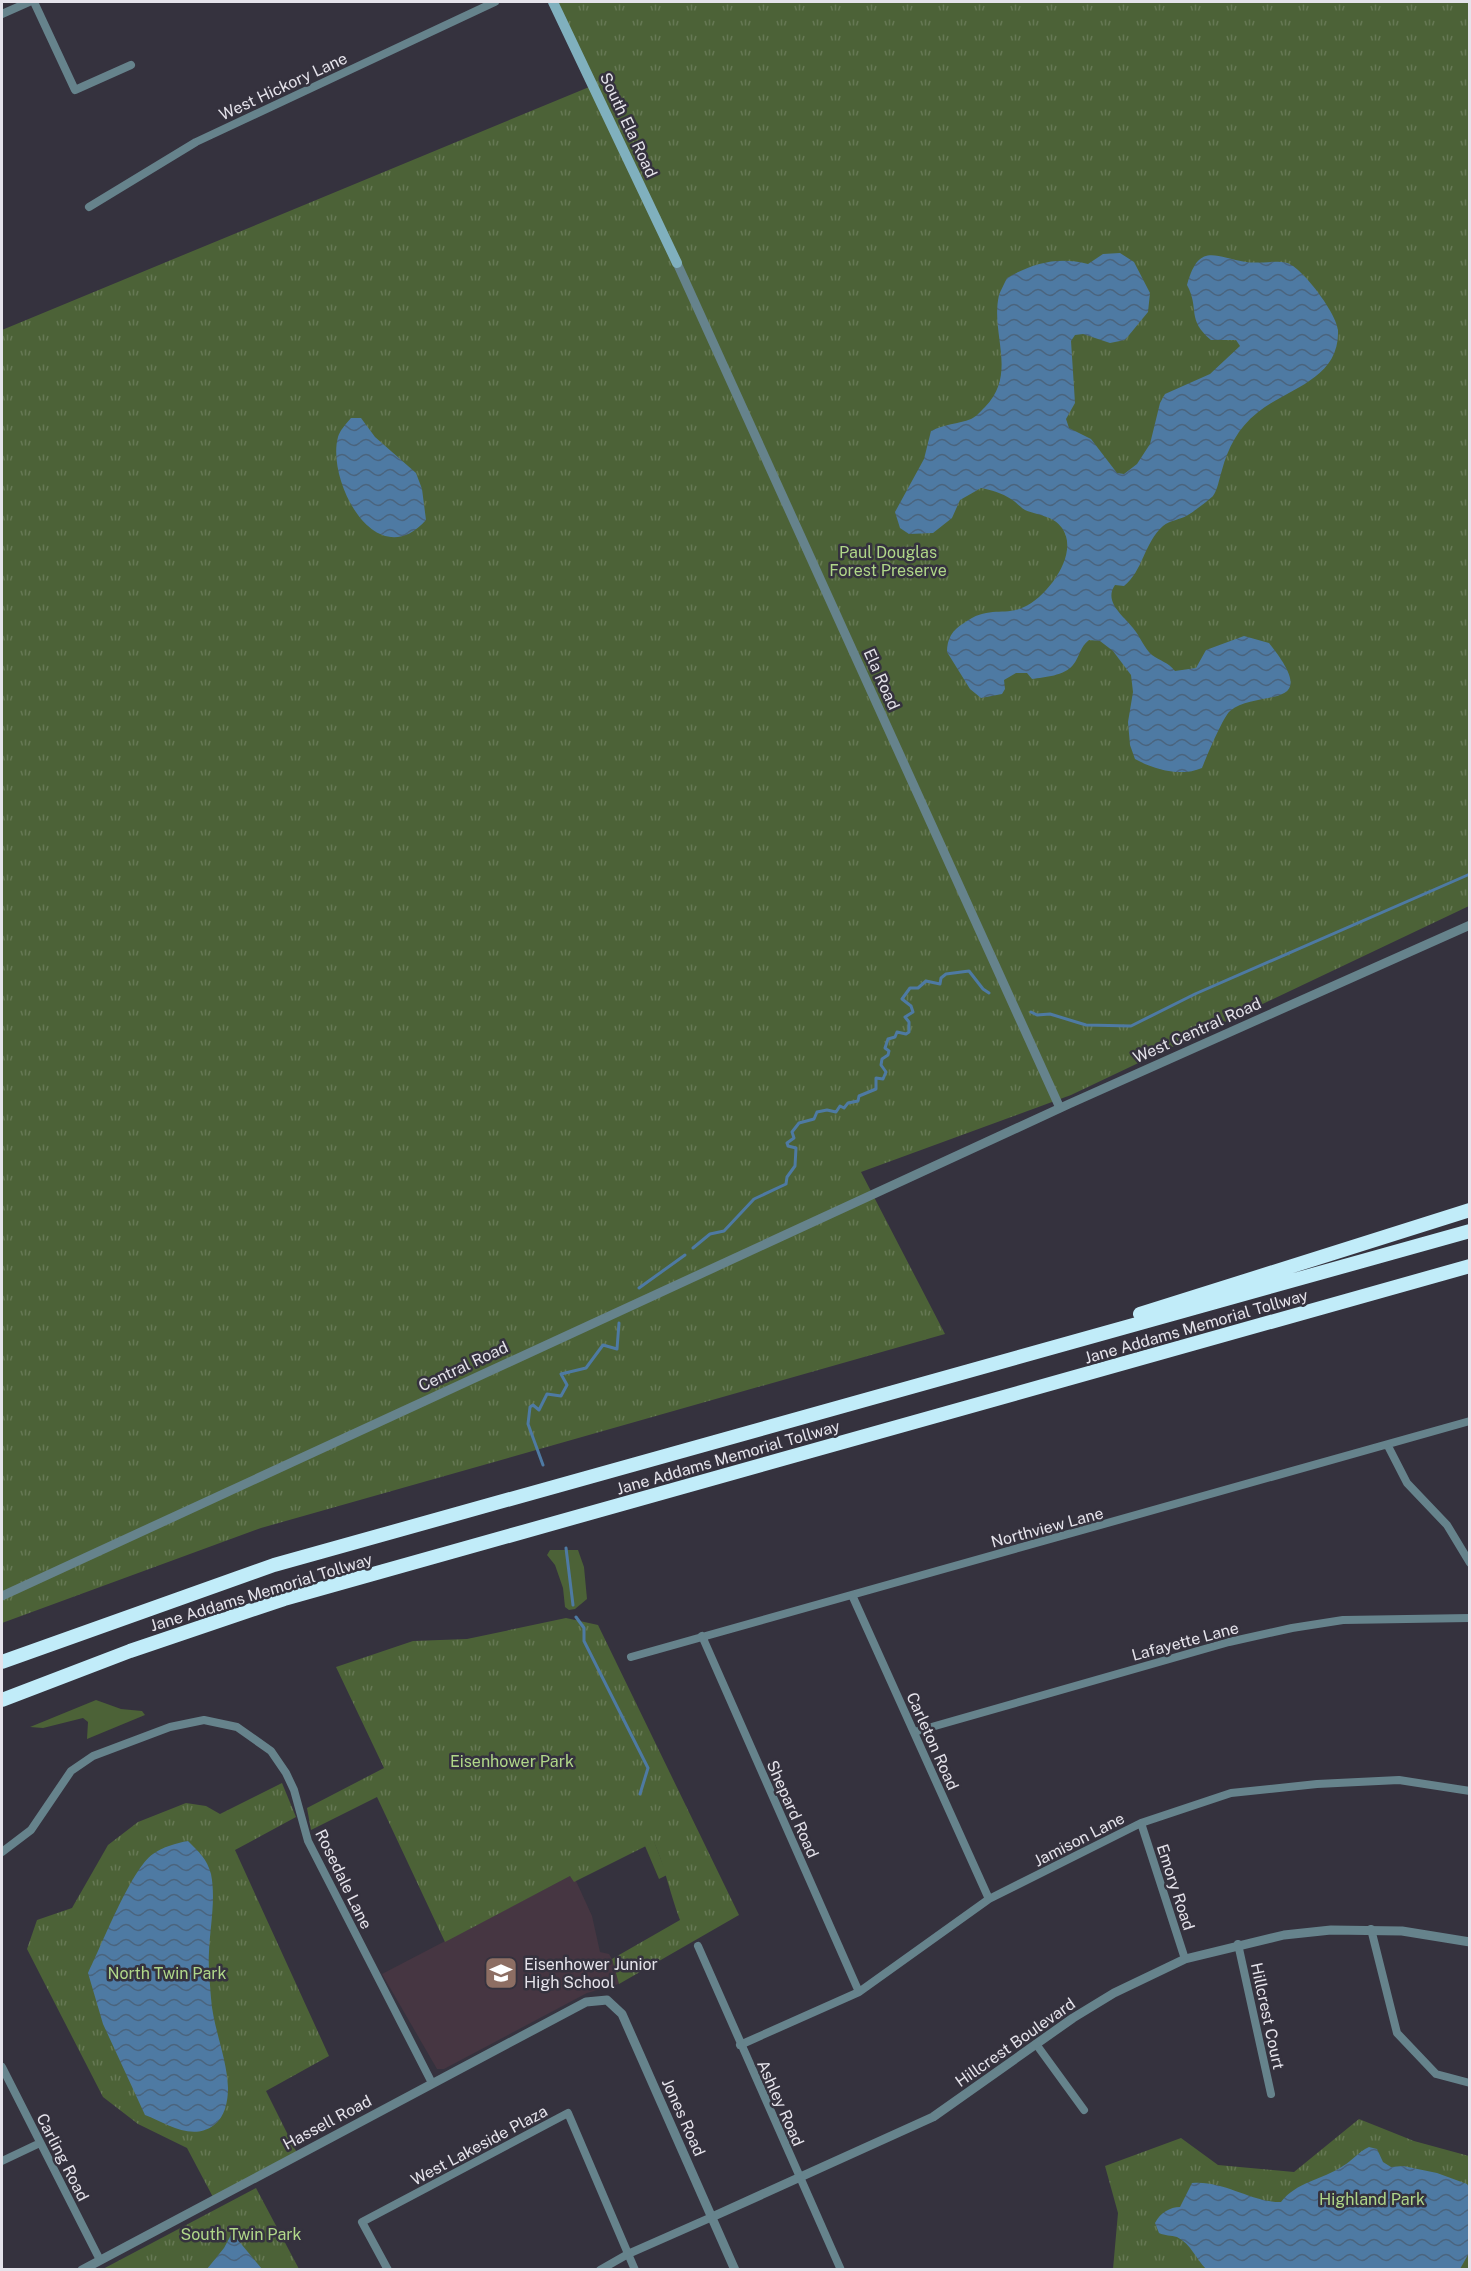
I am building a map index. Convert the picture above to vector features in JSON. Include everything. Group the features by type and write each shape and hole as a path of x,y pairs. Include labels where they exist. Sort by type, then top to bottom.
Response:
{"highway":[{"path":"1015,1357 1274,1269 1470,1210"},
{"name":"Jane Addams Memorial Tollway","path":"2,1662 274,1565 1470,1231"},
{"name":"Jane Addams Memorial Tollway","path":"2,1700 130,1651 284,1599 1470,1266"}],"main road":[{"name":"South Ela Road","path":"554,2 676,263"}],"street":[{"path":"2,14 31,2 75,90 131,65"},
{"name":"West Hickory Lane","path":"88,207 196,142 495,2"},
{"name":"Ela Road","path":"676,263 1060,1108"},
{"name":"West Central Road","path":"938,1164 1470,925"},
{"name":"Central Road","path":"2,1596 938,1164"},
{"name":"Northview Lane","path":"631,1656 1389,1446 1470,1421"},
{"path":"1389,1446 1407,1482 1447,1526 1470,1563"},
{"name":"Carleton Road","path":"852,1594 988,1899"},
{"name":"Lafayette Lane","path":"914,1732 1229,1642 1292,1628 1343,1620 1470,1618"},
{"name":"Shepard Road","path":"702,1636 859,1992"},
{"name":"Rosedale Lane","path":"2,1852 31,1830 71,1771 93,1756 170,1727 204,1720 237,1727 271,1751 286,1773 294,1790 308,1842 432,2083"},
{"name":"Jamison Lane","path":"740,2045 859,1992 988,1899 1141,1823 1231,1793 1317,1784 1399,1780 1470,1791"},
{"name":"Emory Road","path":"1141,1823 1185,1959"},
{"path":"1371,1929 1397,2033 1436,2074 1470,2083"},
{"name":"Hillcrest Boulevard","path":"600,2270 628,2254 933,2117 1036,2044 1114,1993 1185,1959 1238,1944 1284,1935 1371,1929 1402,1931 1470,1942"},
{"name":"Hillcrest Court","path":"1238,1944 1271,2094"},
{"name":"Ashley Road","path":"698,1946 841,2270"},
{"name":"Jones Road","path":"586,2002 607,2000 622,2014 735,2270"},
{"name":"Hassell Road","path":"82,2270 586,2002"},
{"path":"1036,2044 1084,2110"},
{"name":"Carling Road","path":"2,2067 100,2260"},
{"name":"West Lakeside Plaza","path":"388,2270 362,2222 568,2113 628,2254"},
{"path":"2,2161 40,2143"},
{"path":"628,2254 635,2270"}],"shaded area":[{"name":"Eisenhower Junior High School","path":"570,1876 576,1881 592,1916 600,1952 609,1954 612,1959 619,1984 587,1993 444,2069 437,2069 382,1974"}],"green space":[{"name":"Paul Douglas Forest Preserve","path":"553,2 1469,2 1469,906 1071,1095 861,1172 945,1334 261,1528 2,1623 2,330 594,85"},
{"path":"550,1550 578,1550 584,1567 587,1599 575,1609 569,1610 565,1607 563,1588 555,1565 547,1555"},
{"name":"Eisenhower Park","path":"566,1618 598,1625 739,1915 619,1984 612,1959 680,1920 654,1842 574,1882 570,1876 445,1942 377,1797 311,1830 307,1808 384,1768 336,1667 413,1641 467,1639"},
{"path":"96,1700 121,1709 142,1711 145,1715 87,1739 88,1722 83,1718 43,1728 30,1727"},
{"name":"North Twin Park","path":"282,1783 296,1817 235,1850 329,2056 266,2091 298,2155 214,2199 187,2148 138,2124 103,2097 27,1949 37,1920 72,1908 108,1845 138,1822 186,1803 206,1806 220,1814"},
{"path":"654,1841 667,1875 659,1879 645,1846"},
{"name":"Highland Park","path":"1359,2119 1414,2141 1469,2156 1469,2269 1113,2269 1118,2213 1105,2166 1181,2138 1218,2165 1294,2172"},
{"name":"South Twin Park","path":"256,2188 299,2269 101,2270"}],"water":[{"path":"1120,253 1134,262 1150,293 1148,312 1125,340 1110,343 1083,334 1075,335 1071,341 1075,403 1066,419 1069,428 1091,439 1117,473 1124,474 1137,464 1150,444 1160,403 1165,394 1210,374 1240,346 1236,340 1211,340 1203,333 1196,320 1191,293 1187,285 1192,271 1203,258 1216,256 1246,262 1282,262 1293,266 1325,303 1332,313 1338,330 1336,347 1330,361 1321,372 1310,381 1269,404 1250,419 1231,446 1213,496 1188,515 1163,526 1152,540 1130,580 1124,586 1115,585 1112,591 1111,597 1116,608 1147,649 1175,671 1196,668 1206,650 1244,636 1269,643 1285,665 1290,680 1289,689 1281,695 1242,704 1230,711 1219,729 1202,768 1194,771 1168,771 1135,759 1130,745 1128,722 1133,692 1131,675 1113,651 1100,641 1089,640 1073,665 1065,672 1032,679 1027,673 1016,673 1004,680 1005,689 1002,694 981,698 970,689 947,652 951,635 973,618 981,614 1016,610 1043,594 1059,573 1067,549 1067,538 1059,524 1050,518 1025,510 1004,495 981,488 960,500 952,518 933,533 909,534 900,528 895,512 924,459 931,431 973,418 995,394 1002,367 997,310 999,295 1007,278 1026,268 1046,262 1066,261 1088,264 1103,254"},
{"path":"351,418 361,418 375,437 416,473 422,489 426,520 407,534 389,537 373,530 359,516 347,497 336,455 339,434"},
{"path":"188,1841 205,1860 211,1874 213,1903 209,1963 211,1998 228,2088 221,2118 206,2130 197,2132 179,2129 145,2115 103,2024 88,1973 126,1891 144,1862 161,1849"},
{"name":"Highland Park","path":"1369,2147 1377,2149 1383,2162 1391,2167 1403,2166 1437,2173 1467,2184 1470,2189 1469,2253 1460,2269 1206,2269 1186,2244 1177,2237 1159,2233 1155,2223 1166,2211 1180,2207 1192,2183 1215,2185 1259,2199 1281,2202 1294,2190 1335,2171"},
{"path":"232,2233 262,2269 207,2269 224,2248"}],"waterway":[{"path":"1031,1012 1037,1015 1050,1014 1086,1025 1131,1026 1195,994 1470,874"},
{"path":"693,1248 710,1234 724,1231 754,1199 786,1184 787,1177 795,1166 796,1148 788,1146 787,1143 794,1138 792,1132 799,1123 814,1119 817,1112 827,1110 836,1112 840,1106 844,1108 848,1103 858,1101 859,1096 876,1089 876,1078 883,1079 886,1072 881,1065 882,1059 888,1055 889,1051 885,1048 888,1039 895,1037 897,1032 906,1034 909,1032 909,1022 905,1017 913,1012 911,1006 902,999 910,988 918,988 926,981 940,984 941,978 946,974 969,971 989,993"},
{"path":"639,1288 685,1255"},
{"path":"543,1465 528,1424 530,1407 533,1405 539,1410 547,1394 561,1396 567,1385 561,1374 586,1368 603,1345 617,1349 619,1323"},
{"path":"566,1548 573,1605"},
{"path":"576,1617 584,1628 584,1641 648,1768 640,1794"}],"place":[{"name":"Eisenhower Junior High School","path":"501,1973"}]}
